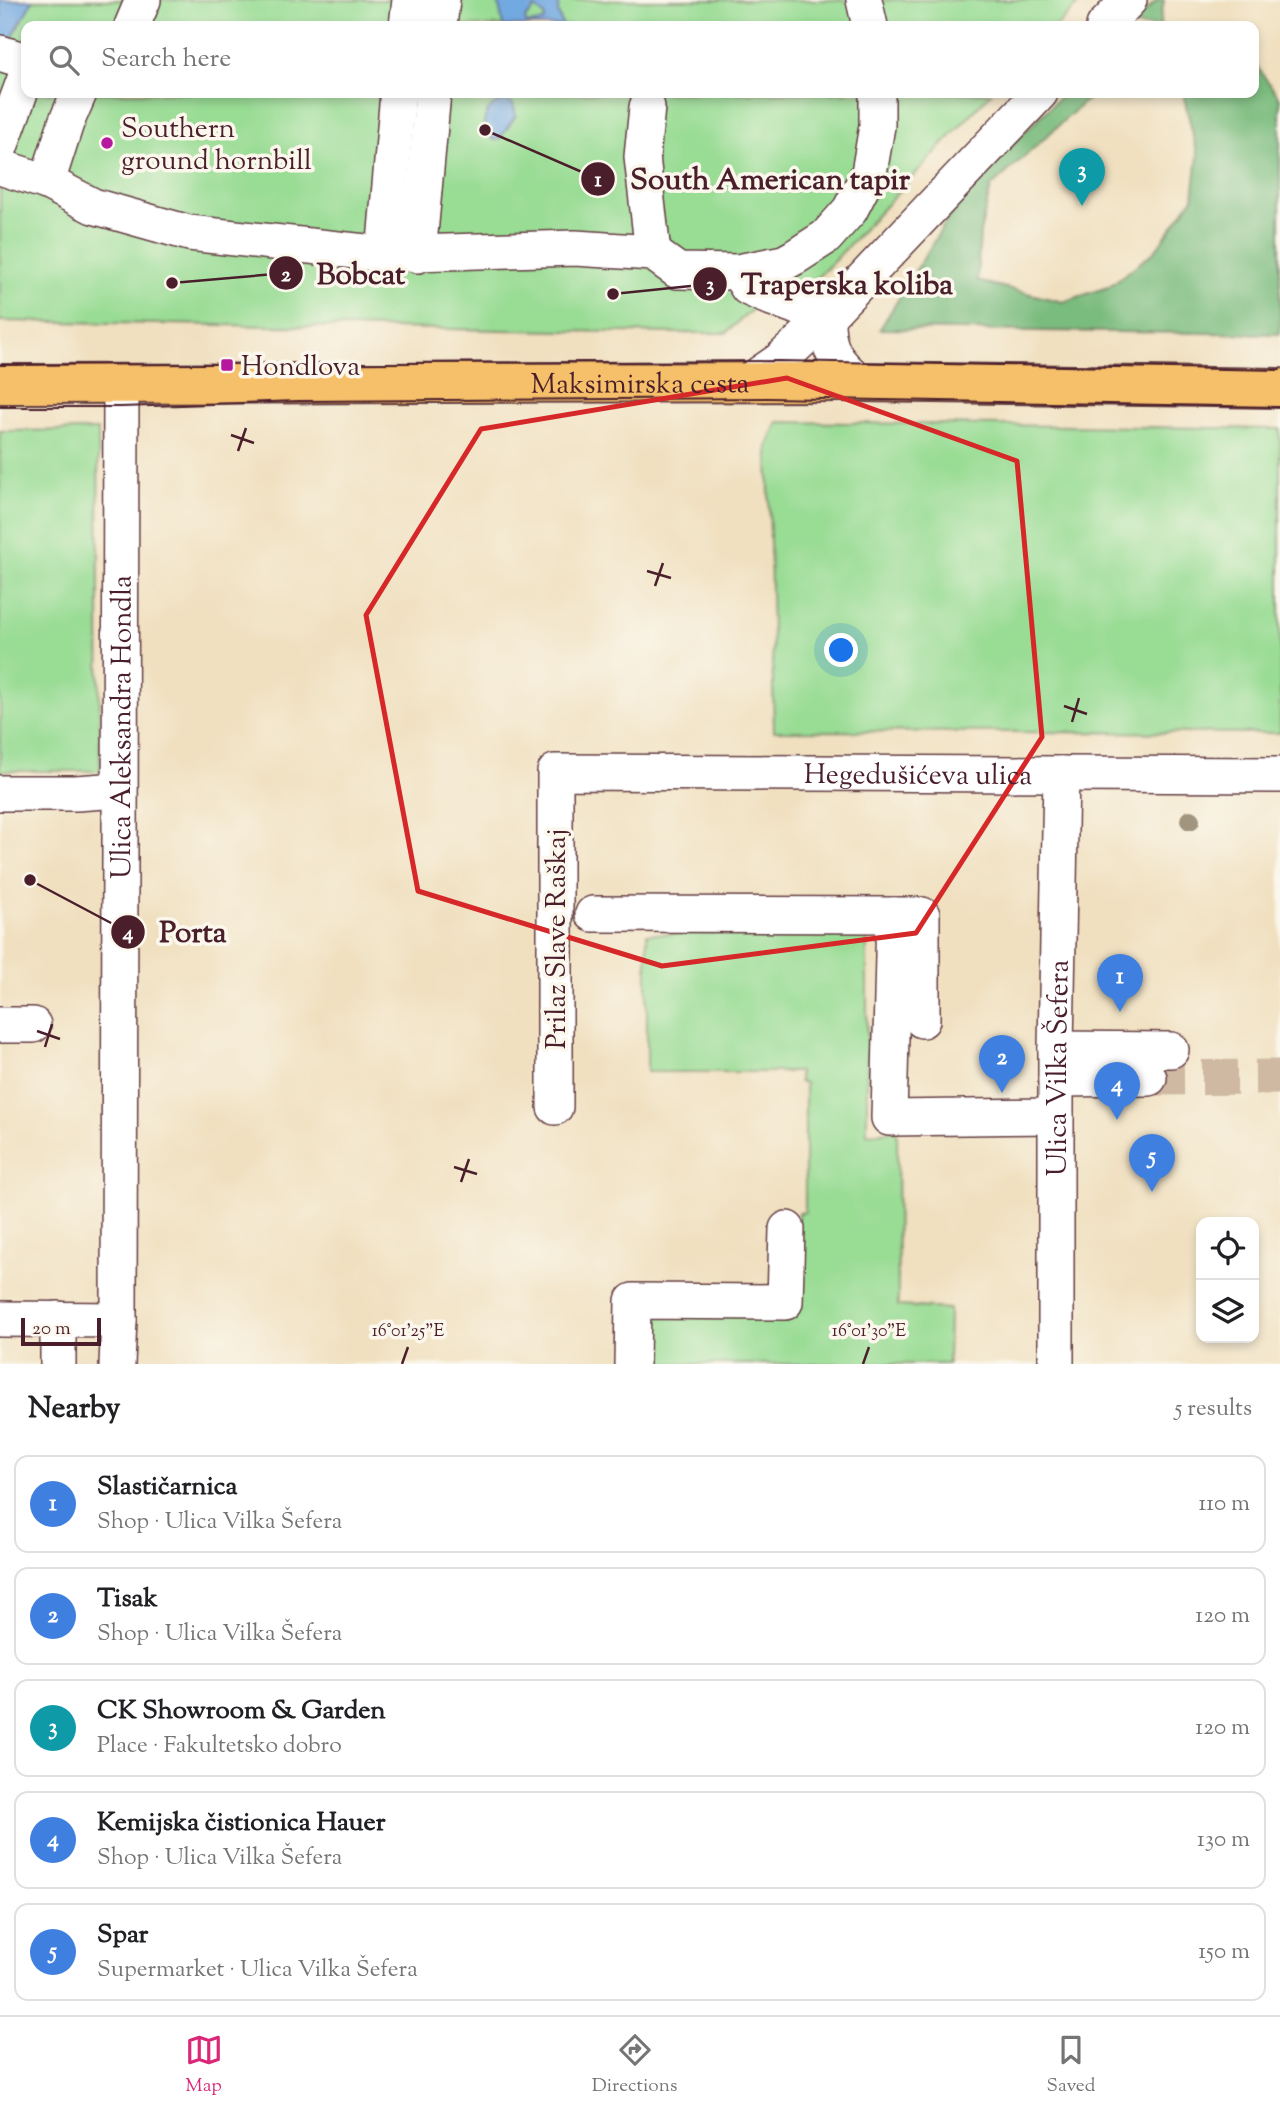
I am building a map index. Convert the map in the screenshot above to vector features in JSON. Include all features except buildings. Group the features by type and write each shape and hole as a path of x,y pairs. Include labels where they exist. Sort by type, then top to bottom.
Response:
{"main road":[{"name":"Maksimirska cesta","path":"0,384 860,382 1280,388"}],"street":[{"path":"134,21 143,0"},
{"path":"408,21 410,0"},
{"path":"440,21 442,0"},
{"path":"864,0 869,21"},
{"path":"1109,21 1129,0"},
{"path":"0,147 16,62"},
{"path":"47,182 77,98"},
{"path":"398,98 401,255"},
{"path":"401,255 432,98"},
{"path":"0,167 47,182 93,206 189,233 401,255 575,248 653,253 678,271 738,272 784,263 826,237 850,210 869,173 877,126 877,98"},
{"path":"747,383 772,367 827,317 1035,98"},
{"path":"648,107 642,157 653,253"},
{"path":"738,272 748,288 827,317"},
{"path":"827,317 828,340 838,362 860,382"},
{"name":"Ulica Aleksandra Hondla","path":"117,1364 121,384"},
{"name":"Hegedušićeva ulica","path":"555,772 1280,775"},
{"name":"Prilaz Slave Raškaj","path":"555,772 555,1107"},
{"name":"Ulica Vilka Šefera","path":"1055,1364 1061,774"},
{"path":"0,793 119,790"},
{"path":"593,914 922,915 922,1020"},
{"path":"894,915 889,1118 1056,1116"},
{"path":"1056,1064 1171,1049"},
{"path":"1056,1064 1149,1078"},
{"path":"632,1364 633,1301 785,1302 787,1229"},
{"path":"0,1319 119,1320"},
{"path":"58,1320 58,1364"}],"highlighted area":[{"path":"787,378 1017,461 1042,737 916,933 662,966 418,891 366,615 481,429"}],"green space":[{"path":"0,0 1082,0 1062,21 21,21 21,98 986,98 801,293 787,278 726,333 0,321"},
{"path":"1157,0 1164,0 1161,21 1136,21"},
{"path":"1259,70 1280,98 1280,334 880,329 963,194 1059,98 1089,98 991,187 980,232 977,281 1063,302 1108,287 1154,252 1193,198 1198,156 1184,98 1259,98"},
{"path":"778,422 1280,429 1280,733 774,731 768,446"},
{"path":"98,430 100,771 0,771 0,431"},
{"path":"867,932 867,1134 897,1130 898,1306 949,1309 948,1364 648,1364 650,1331 661,1314 791,1315 798,1213 805,1212 805,1083 799,1082 799,1072 647,1072 647,934"}],"water":[{"path":"0,0 33,0 9,43 0,74 2,14"},
{"path":"498,0 559,0 558,13 561,21 544,21 545,16 535,8 526,21 502,21"},
{"path":"506,100 513,104 516,115 500,139 494,140 485,131 484,120 491,107"}],"tunnel":[{"path":"1149,1078 1280,1077"}],"tram line":[{"path":"0,365 779,361 1280,370"},
{"path":"0,407 121,407 298,401 768,398 1280,407"}],"place":[{"name":"South American tapir","path":"485,130"},
{"name":"Southern ground hornbill","path":"107,143"},
{"name":"CK Showroom & Garden","path":"1082,206"},
{"name":"Bobcat","path":"172,283"},
{"name":"Traperska koliba","path":"613,294"},
{"name":"Hondlova","path":"227,365"},
{"name":"Porta","path":"30,880"},
{"name":"Slastičarnica","path":"1120,1012"},
{"name":"Tisak","path":"1002,1093"},
{"name":"Kemijska čistionica Hauer","path":"1117,1120"},
{"name":"Spar","path":"1152,1192"}]}
